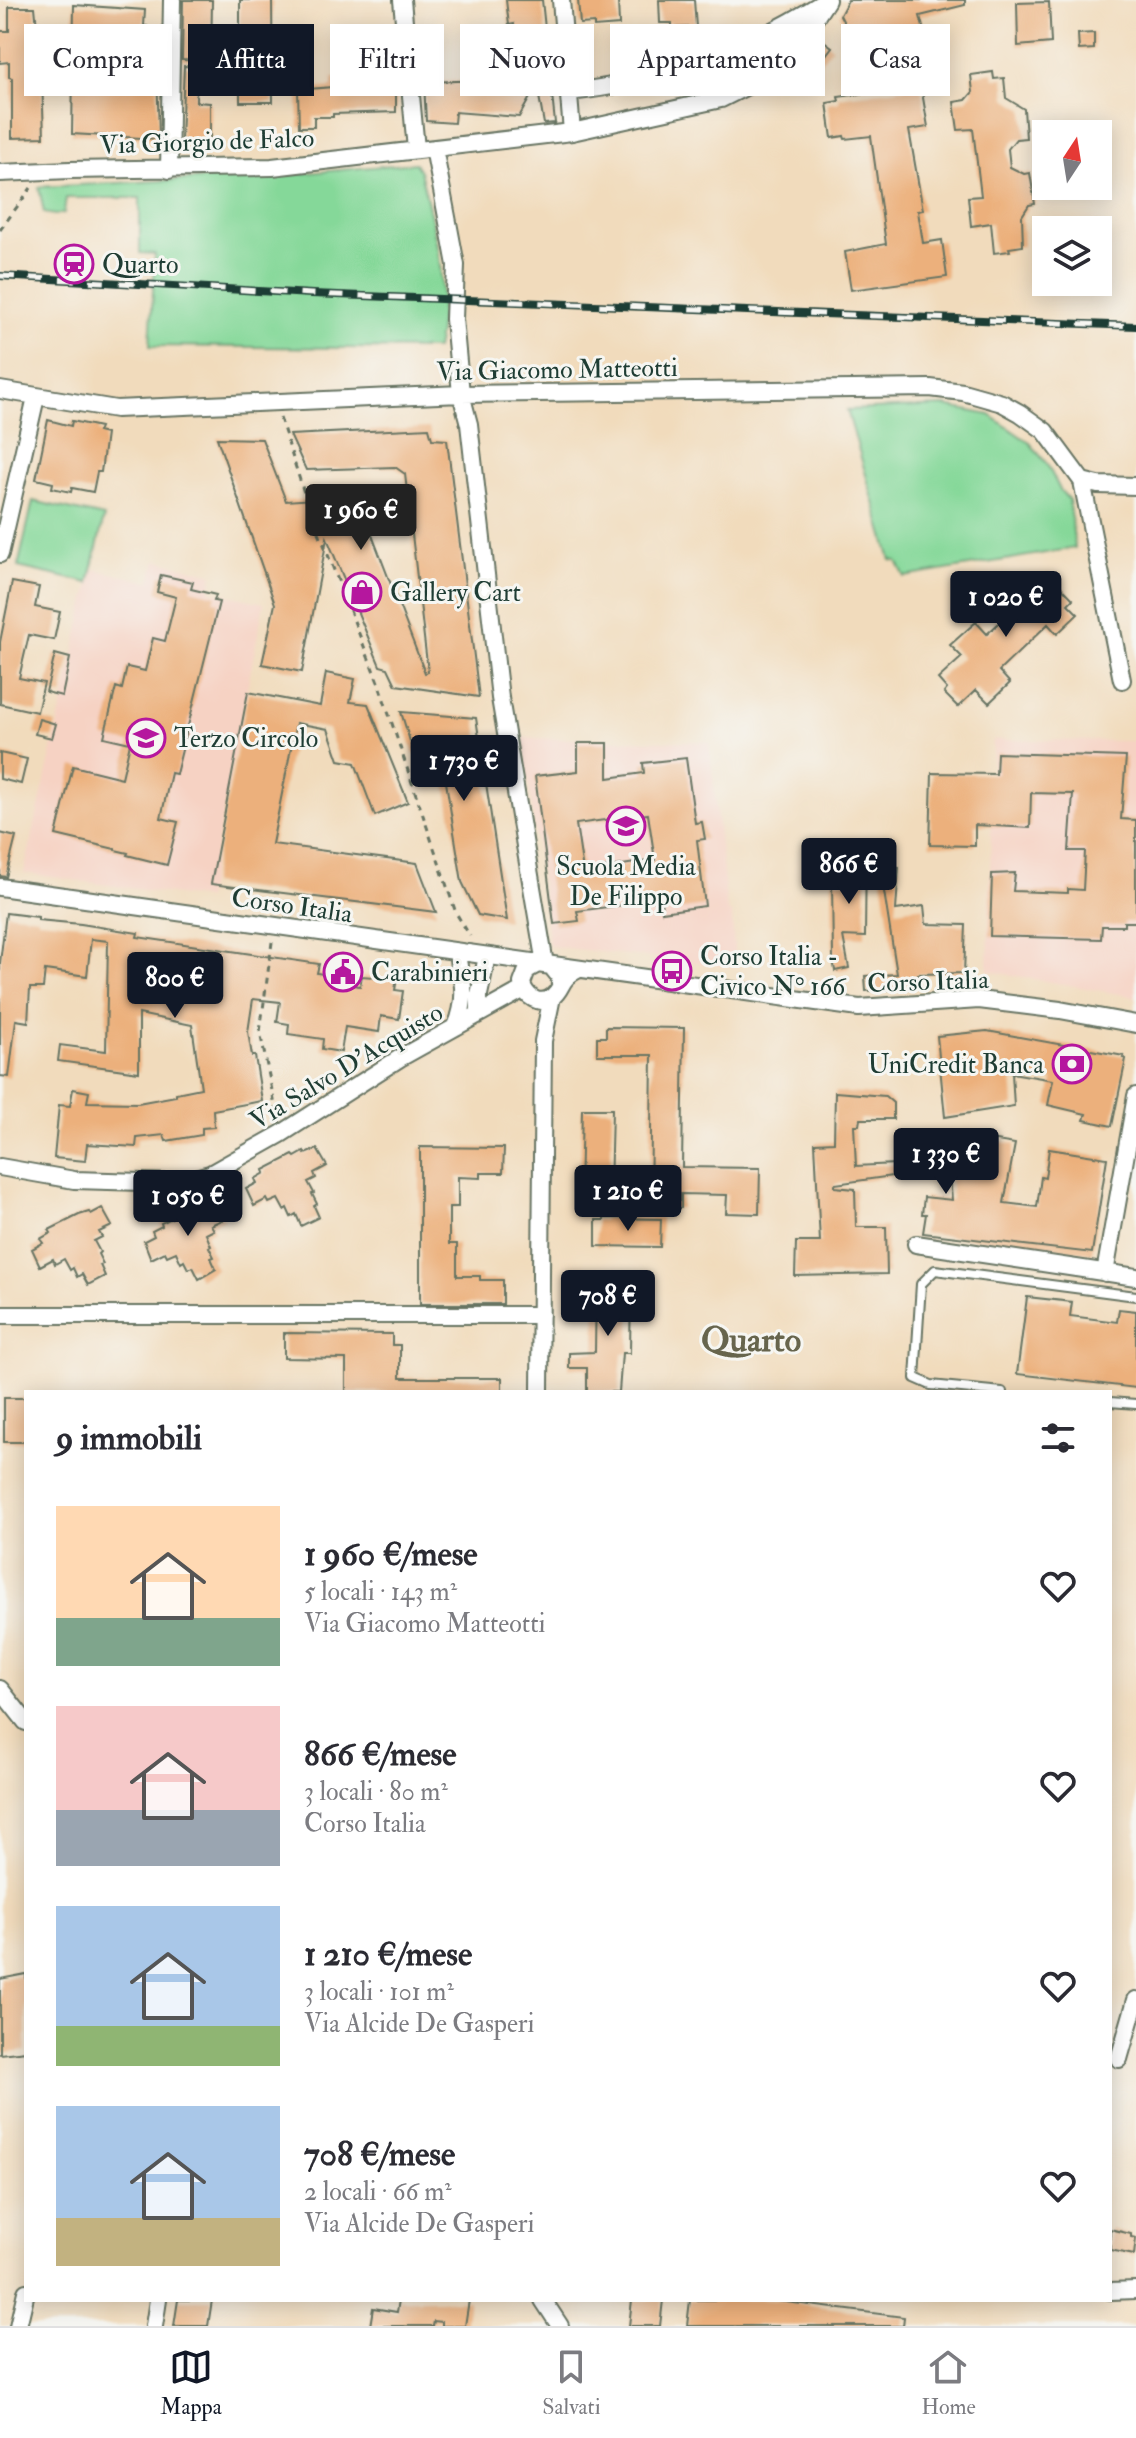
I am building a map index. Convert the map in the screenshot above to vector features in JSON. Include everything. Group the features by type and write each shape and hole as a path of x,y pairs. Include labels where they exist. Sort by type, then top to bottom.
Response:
{"street":[{"path":"169,170 172,0"},
{"path":"402,0 416,149"},
{"path":"561,0 563,24"},
{"name":"Via Giorgio de Falco","path":"787,24 827,0 811,24"},
{"path":"569,96 572,132"},
{"name":"Via Giorgio de Falco","path":"0,173 272,167 572,132 726,96"},
{"path":"434,148 456,265 454,319 461,394 469,424 500,698 545,964"},
{"name":"Via Giacomo Matteotti","path":"0,390 116,409 461,394 915,388 963,392 1002,403 1045,431 1082,481"},
{"path":"0,554 36,397"},
{"path":"1122,680 1082,481 1098,485 1136,486"},
{"name":"Corso Italia","path":"0,887 859,1008 979,1000 1136,1024"},
{"path":"456,1027 461,1013 463,983 457,961 458,952"},
{"path":"479,1014 479,995 495,957"},
{"path":"540,1390 543,1041 556,990 556,971 545,964 527,970 522,983 543,1041"},
{"path":"526,993 536,1000 545,1000 568,974 579,969"},
{"name":"Via Salvo D'Acquisto","path":"0,1167 74,1180 177,1183 210,1174 281,1134 400,1058 479,1014 526,993"},
{"path":"1105,1273 1136,1096"},
{"path":"916,1244 1136,1277"},
{"path":"1,1315 541,1315"},
{"path":"0,1689 24,1719"},
{"path":"1122,2059 1136,2000"},
{"path":"1112,2291 1136,2290"},
{"path":"18,2326 24,2300"},
{"path":"154,2326 158,2302"},
{"path":"544,2302 560,2326"}],"lane":[{"path":"982,1390 931,1385 915,1378 921,1284 935,1270 1136,1296"},
{"path":"1102,1292 1105,1273"},
{"path":"1112,1402 1136,1404"}],"path":[{"path":"0,230 33,185"},
{"path":"275,403 306,499 378,682 456,913 469,936 495,957"},
{"path":"274,926 260,1032 281,1134"}],"shaded area":[{"name":"Terzo Circolo","path":"156,560 213,574 210,591 264,603 206,899 24,873 93,569 150,582"},
{"name":"Scuola Media De Filippo","path":"523,738 709,742 727,909 732,915 735,967 549,946"},
{"path":"993,740 1136,741 1136,997 988,971"}],"green space":[{"path":"415,163 420,171 439,259 442,302 436,349 150,346 155,254 140,253 140,198 66,198 64,213 55,215 44,213 39,187 296,174"},
{"path":"945,406 990,415 1030,443 1069,500 1075,548 905,577 897,561 891,560 847,410"},
{"path":"33,501 104,517 89,583 18,567"}],"building":[{"path":"183,0 212,0 212,24 188,24 188,60 182,60"},
{"path":"240,0 272,0 272,24 240,24"},
{"path":"506,0 542,0 545,24 509,24"},
{"path":"578,0 618,0 619,24 594,27 594,23 580,24"},
{"path":"659,0 694,0 696,24 660,23"},
{"path":"848,0 965,0 965,5 920,16 922,24 844,24 840,15"},
{"path":"1049,2 1051,43 1018,46 1017,3"},
{"path":"74,5 145,10 144,24 74,24"},
{"path":"9,7 35,7 37,24 24,24 24,96 43,96 44,137 12,138 12,78 9,77 9,62 0,63 0,31 9,31"},
{"path":"1094,33 1094,49 1079,50 1078,34"},
{"path":"825,42 832,47 825,56"},
{"path":"184,66 188,66 188,96 196,96 196,102 210,103 210,141 181,141"},
{"path":"993,72 994,79 1004,78 1006,98 1024,109 1026,138 1016,139 1008,149 1010,167 1024,174 1030,173 1035,204 1029,205 1022,216 1023,246 1009,248 1010,251 994,253 991,223 971,226 968,197 981,196 973,129 958,130 954,102 966,100 973,92 971,75"},
{"path":"444,81 460,81 460,96 531,96 519,117 455,112 454,123 426,121 425,96 444,96"},
{"path":"330,87 330,96 396,96 396,112 333,114 333,117 314,117 314,127 299,127 298,96 314,96 314,89"},
{"path":"73,96 158,96 159,139 72,134"},
{"path":"240,96 273,96 273,102 240,102"},
{"path":"539,96 552,96 555,123 544,124"},
{"path":"923,96 928,127 909,130 923,210 918,211 923,243 942,240 947,277 851,290 845,252 886,244 871,136 832,138 827,103 839,101 838,97"},
{"path":"48,420 71,426 72,421 100,427 98,432 106,434 101,472 97,472 93,492 52,488 53,483 36,479"},
{"path":"429,428 432,439 447,440 479,697 396,685 388,668 380,666 327,538 302,672 262,664 275,604 217,438 262,439 286,501 357,496 425,673 428,672 405,474 395,467 306,470 290,435"},
{"path":"1048,573 1073,599 1068,604 1078,614 1057,634 1048,624 999,671 1010,683 989,703 976,690 958,707 944,693 947,689 938,679 962,657 950,645 976,622 987,634 1011,612 999,599 1023,576 1034,587"},
{"path":"161,575 193,582 191,589 216,595 214,601 219,602 176,774 171,773 161,818 178,822 167,865 56,835 73,766 122,778 130,743 104,737 116,687 122,689 127,667 145,671 153,638 165,641 176,597 157,592"},
{"path":"12,582 39,587 35,607 60,612 54,640 29,635 19,678 44,683 37,712 0,704 0,642"},
{"path":"55,654 70,658 62,696 46,692"},
{"path":"326,673 355,679 350,702 368,704 408,802 375,816 355,763 339,760 328,729 296,723 272,844 417,863 436,912 211,884 248,692 320,706"},
{"path":"401,712 476,718 507,920 478,915 462,882 442,757 414,754"},
{"path":"39,719 56,724 52,738 35,734"},
{"path":"578,743 608,743 608,778 644,773 643,763 686,758 695,823 702,822 705,839 697,840 705,906 662,912 661,900 577,911 579,921 554,924 535,776 578,771","holes":["648,814 655,860 583,871 576,824"]},
{"path":"0,753 27,759 21,784 0,779"},
{"path":"997,753 1126,757 1121,819 1136,820 1136,922 1124,922 1124,926 1102,926 1101,939 990,936 992,874 1015,873 1013,891 1068,893 1068,889 1083,890 1085,851 1069,851 1073,794 1031,793 1030,828 975,825 975,846 930,845 932,773 996,774"},
{"path":"0,833 16,837 6,877 0,876"},
{"path":"866,847 865,937 843,936 849,968 835,971 832,881 849,881 847,849"},
{"path":"880,866 899,867 896,910 924,906 926,924 966,925 964,973 918,974 917,988 866,991 865,976 897,974"},
{"path":"6,913 138,933 137,937 319,964 317,973 334,976 333,982 360,986 362,976 397,979 395,990 403,991 399,1019 381,1016 379,1032 345,1027 341,1052 322,1049 323,1039 288,1034 289,1024 277,1022 280,1002 253,999 248,1032 262,1101 213,1110 214,1127 202,1128 202,1135 166,1141 164,1135 137,1138 136,1147 87,1144 85,1161 54,1158 59,1105 70,1106 73,1089 89,1092 87,1102 138,1103 201,1088 192,1025 139,1014 139,1072 58,1061 60,1045 106,1051 108,941 91,939 87,976 45,970 43,988 30,988 28,1022 16,1020 9,1077 0,1076 0,963"},
{"path":"606,1027 684,1028 682,1167 760,1168 759,1214 726,1213 727,1195 681,1194 681,1208 650,1208 652,1055 597,1055 597,1037 606,1037"},
{"path":"987,1031 1124,1056 1126,1059 1112,1126 1084,1120 1086,1114 1048,1105 1053,1080 1012,1073 1014,1106 945,1117 937,1036"},
{"path":"835,1092 885,1096 893,1103 893,1119 860,1119 859,1125 854,1125 856,1166 901,1161 898,1143 985,1139 1015,1144 1004,1203 1037,1207 1049,1149 1107,1158 1092,1253 923,1233 926,1214 922,1214 924,1197 952,1200 949,1168 835,1184 835,1187 855,1189 856,1227 886,1227 887,1274 795,1276 796,1242 820,1242 815,1143 834,1142"},
{"path":"582,1109 612,1109 610,1193 580,1193"},
{"path":"420,1147 504,1148 503,1173 481,1173 481,1178 458,1177 458,1207 449,1207 449,1244 457,1244 457,1276 503,1280 503,1304 420,1304"},
{"path":"317,1149 327,1166 314,1173 316,1178 308,1182 314,1193 317,1204 314,1206 319,1217 301,1226 296,1214 291,1217 278,1199 269,1203 267,1199 254,1206 246,1189 257,1183 255,1179 265,1173 264,1170 293,1155 295,1157"},
{"path":"214,1202 224,1219 211,1225 214,1230 206,1234 216,1269 199,1279 193,1267 188,1269 184,1261 181,1263 176,1252 167,1256 165,1252 151,1259 144,1241 154,1236 152,1231 162,1226 161,1223"},
{"path":"102,1208 112,1226 99,1232 102,1237 94,1241 100,1252 98,1254 103,1264 100,1265 105,1276 88,1285 82,1274 77,1277 73,1268 70,1270 64,1259 55,1264 53,1259 40,1266 32,1249 43,1243 40,1239 51,1233 49,1230"},
{"path":"661,1219 660,1247 596,1246 596,1220"},
{"path":"596,1282 631,1283 630,1353 622,1353 619,1390 587,1390 587,1368 569,1368 569,1353 595,1352"},
{"path":"1027,1297 1072,1302 1070,1316 1117,1322 1119,1309 1136,1311 1136,1388 1017,1374"},
{"path":"284,1333 392,1334 392,1345 400,1345 400,1378 502,1378 502,1390 346,1390 346,1359 284,1358"},
{"path":"4,1398 24,1398 24,1442 4,1442"},
{"path":"24,1974 24,2051 0,2054 0,1979"},
{"path":"1112,2229 1136,2238 1134,2255 1112,2250"},
{"path":"178,2302 212,2302 208,2326 174,2326"},
{"path":"399,2302 469,2302 465,2326 442,2326 442,2322 434,2321 433,2326 370,2326 373,2308 397,2312"},
{"path":"632,2302 663,2302 660,2326 629,2326"},
{"path":"690,2302 786,2302 904,2317 903,2326 687,2326"}],"railway":[{"path":"0,276 312,294 1136,326"}],"place":[{"name":"Quarto","path":"74,264"},
{"name":"Gallery Cart","path":"362,592"},
{"name":"Terzo Circolo","path":"146,738"},
{"name":"Scuola Media De Filippo","path":"626,826"},
{"name":"Corso Italia - Civico N° 166","path":"672,971"},
{"name":"Carabinieri","path":"343,972"},
{"name":"UniCredit Banca","path":"1072,1064"}],"district":[{"name":"Quarto","path":"751,1339"}]}
